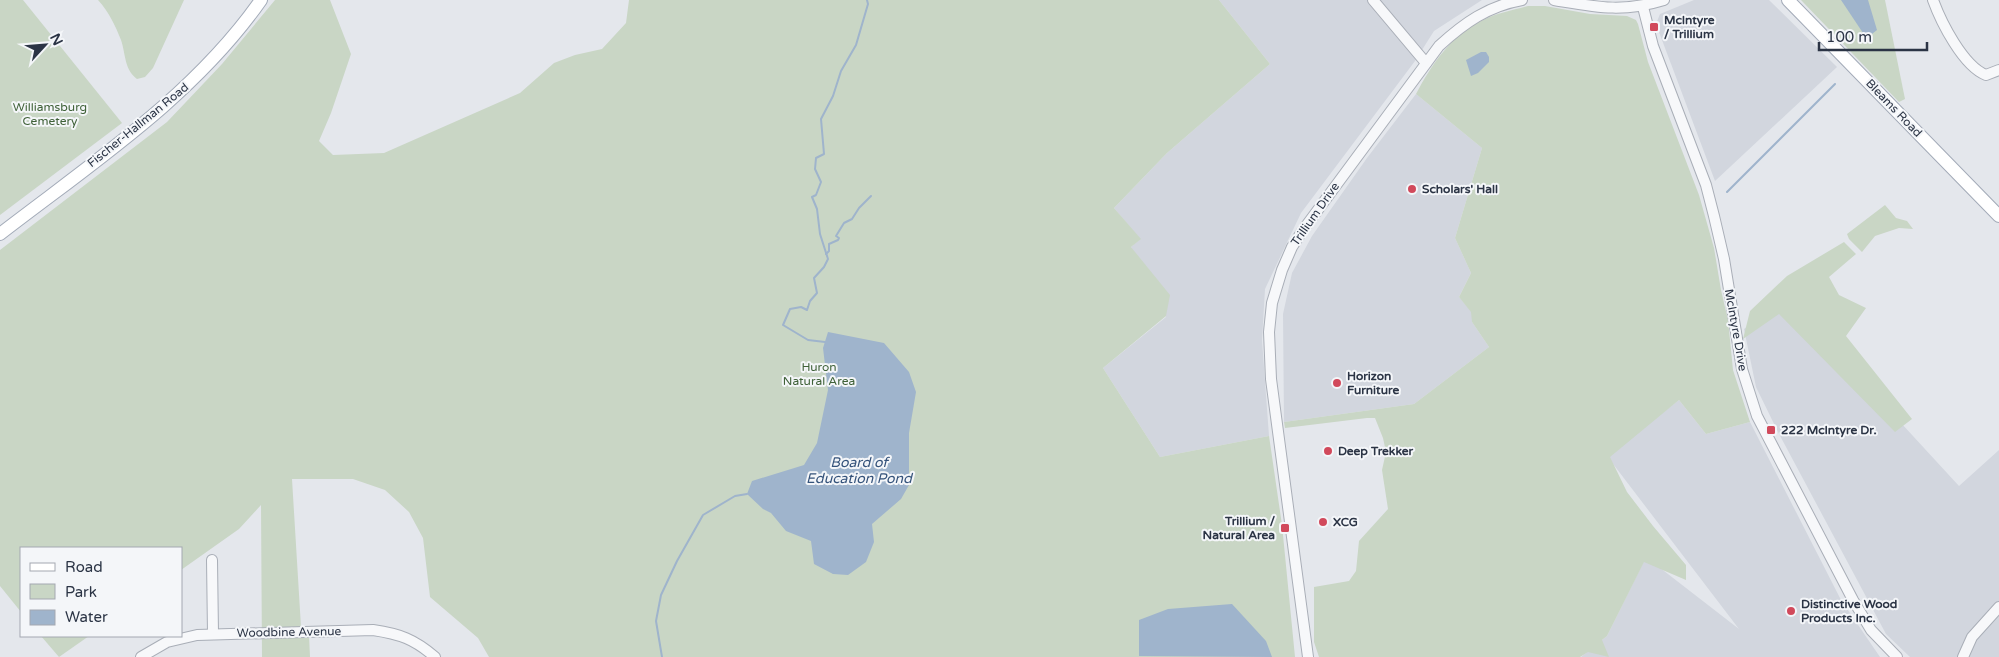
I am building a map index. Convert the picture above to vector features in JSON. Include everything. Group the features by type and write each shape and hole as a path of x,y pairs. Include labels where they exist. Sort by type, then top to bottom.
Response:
{"main road":[{"name":"Fischer-Hallman Road","path":"0,234 123,139 189,84 227,44 261,0"},
{"name":"Bleams Road","path":"1788,0 1999,216"}],"street":[{"path":"1373,0 1426,63"},
{"name":"Trillium Drive","path":"1308,657 1271,379 1269,332 1272,304 1282,270 1292,247 1303,230 1439,46 1462,25 1486,10 1522,0"},
{"path":"1554,0 1616,9 1643,6 1664,0"},
{"path":"1933,0 1938,15 1950,35 1974,67 1986,75 1999,70"},
{"name":"McIntyre Drive","path":"1643,6 1653,46 1710,200 1724,259 1742,369 1758,416 1853,600 1871,630 1896,657"},
{"path":"212,560 213,634"},
{"path":"1963,657 1972,637 1999,607"},
{"name":"Woodbine Avenue","path":"141,657 160,645 190,636 374,630 394,633 420,644 435,657"}],"shaded area":[{"path":"1219,0 1482,0 1434,31 1415,61 1301,213 1265,289 1262,340 1269,436 1160,457 1103,368 1166,317 1131,247 1140,239 1114,208 1167,153 1270,64"},
{"path":"1694,0 1769,0 1837,67 1715,181 1656,24 1660,14"},
{"path":"1416,94 1482,148 1455,238 1471,273 1459,297 1472,312 1472,322 1489,347 1414,404 1284,422 1283,314 1292,273 1312,236 1367,158"},
{"path":"1786,298 1959,486 1999,450 1999,657 1910,657 1886,634 1756,387 1744,329"},
{"path":"1679,400 1706,434 1750,422 1841,600 1880,657 1581,657 1607,636 1646,557 1739,629 1607,456"}],"green space":[{"name":"Williamsburg Cemetery","path":"0,0 23,0 122,123 0,215"},
{"path":"98,0 184,0 153,68 145,77 137,79 130,71 121,40 109,14"},
{"name":"Huron Natural Area","path":"275,0 330,0 351,54 331,113 319,141 333,155 384,153 520,93 554,63 575,55 602,49 626,23 629,0 1219,0 1270,64 1167,153 1114,208 1141,239 1131,247 1170,295 1166,316 1103,368 1160,457 1269,436 1282,525 1295,657 489,657 478,638 430,597 423,538 409,512 385,490 353,479 292,479 301,627 309,635 310,657 262,657 261,505 239,529 182,569 182,547 20,547 20,611 0,586 0,250 167,122 222,64"},
{"path":"1801,0 1885,0 1905,99 1899,102"},
{"path":"1528,6 1545,6 1590,14 1627,16 1636,20 1648,62 1699,195 1714,248 1728,320 1733,370 1750,422 1706,434 1679,400 1610,457 1627,492 1686,565 1686,580 1644,562 1607,636 1602,640 1609,657 1588,652 1580,657 1319,657 1314,642 1314,587 1349,581 1356,571 1359,541 1388,509 1382,470 1386,452 1375,418 1285,428 1284,422 1414,404 1489,347 1472,322 1471,312 1459,297 1471,273 1455,238 1482,148 1416,94 1436,61 1461,34 1488,18"},
{"path":"1885,205 1896,218 1907,221 1913,229 1899,228 1875,236 1862,252 1849,239 1847,234"},
{"path":"1844,242 1856,254 1829,277 1839,295 1866,308 1846,336 1912,419 1895,432 1779,314 1743,339 1750,311 1787,276"},
{"path":"42,637 88,637 59,657"}],"water":[{"path":"1841,0 1868,0 1877,30 1868,37 1865,36"},
{"path":"1481,52 1486,52 1489,62 1478,73 1471,76 1466,60"},
{"name":"Board of Education Pond","path":"828,332 884,343 909,372 916,392 909,433 909,485 901,499 872,524 874,542 866,562 848,575 833,574 814,564 811,541 786,531 771,513 763,509 747,494 752,481 804,465 817,443 828,390 823,348"},
{"path":"1232,604 1266,641 1272,657 1139,656 1139,620 1168,609"}],"waterway":[{"path":"825,342 808,340 783,325 790,309 801,307 807,310 810,301 817,293 814,278 824,267 828,259 820,234 817,209 812,197 816,195 821,182 815,169 816,158 824,154 821,119 833,96 841,71 856,45 868,4 867,0"},
{"path":"1727,192 1835,84"},
{"path":"826,254 829,251 829,244 838,240 839,238 836,236 844,223 852,219 859,208 871,196"},
{"path":"662,657 656,621 661,595 677,561 703,515 735,496 747,494"}],"place":[{"name":"McIntyre / Trillium","path":"1654,27"},
{"name":"Scholars' Hall","path":"1412,189"},
{"name":"Horizon Furniture","path":"1337,383"},
{"name":"222 McIntyre Dr.","path":"1771,430"},
{"name":"Deep Trekker","path":"1328,451"},
{"name":"XCG","path":"1323,522"},
{"name":"Trillium / Natural Area","path":"1285,528"},
{"name":"Distinctive Wood Products Inc.","path":"1791,611"}]}
